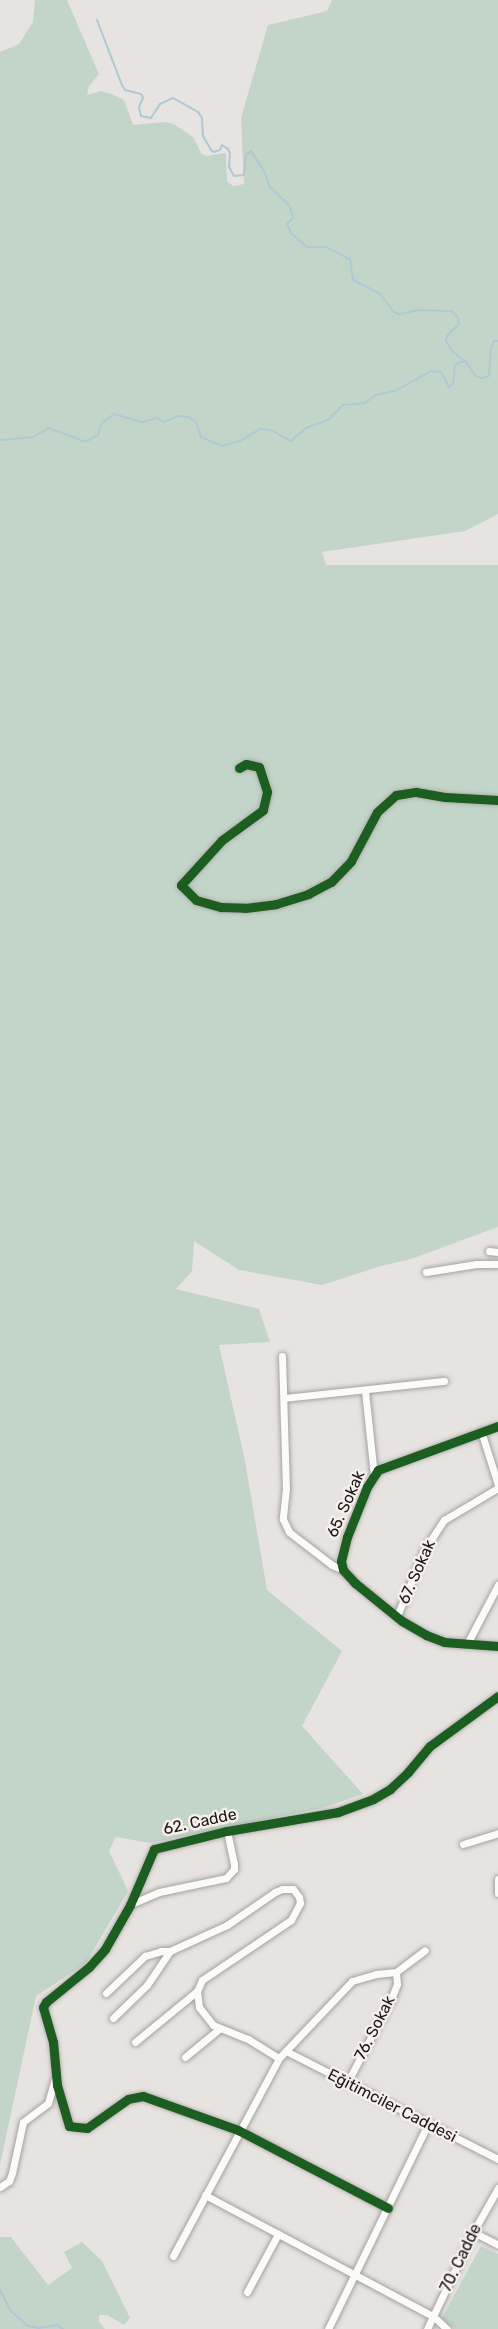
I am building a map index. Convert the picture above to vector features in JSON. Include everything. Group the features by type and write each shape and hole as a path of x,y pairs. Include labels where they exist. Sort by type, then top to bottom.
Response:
{"street":[{"path":"239,768 246,764 258,767 267,792 263,810 222,840 181,885 196,900 221,907 245,908 276,903 308,894 331,882 351,861 377,812 396,795 416,792 445,797 498,800"},
{"path":"489,1251 498,1252"},
{"path":"426,1272 476,1264 497,1266"},
{"path":"282,1356 286,1488 283,1519 289,1532 332,1565 343,1570 355,1584 397,1617 426,1635 444,1642 498,1646"},
{"path":"284,1398 444,1381"},
{"path":"365,1391 374,1475"},
{"name":"65. Sokak","path":"343,1570 342,1551 374,1475 388,1464 498,1426"},
{"path":"481,1431 498,1487"},
{"name":"67. Sokak","path":"397,1617 430,1540 444,1520 498,1487"},
{"path":"467,1644 498,1585"},
{"name":"62. Cadde","path":"238,2130 135,2095 96,2124 87,2128 73,2127 67,2121 56,2075 53,2042 43,2007 100,1957 130,1905 154,1849 227,1831 338,1812 373,1799 390,1789 430,1746 498,1696"},
{"path":"130,1905 159,1892 226,1878 232,1873 234,1864 227,1831"},
{"path":"463,1844 498,1833"},
{"path":"498,1879 498,1893"},
{"path":"106,1993 145,1956 170,1951 227,1925 282,1889 297,1892 299,1908 291,1920 202,1980 197,1991 135,2042"},
{"name":"76. Sokak","path":"347,2083 393,1997 397,1984 396,1972 425,1950"},
{"path":"113,2018 147,1985 170,1951"},
{"path":"173,2256 238,2130 279,2058 352,1981 376,1974 396,1972"},
{"path":"197,1991 200,2007 207,2018 219,2029 248,2039 279,2058"},
{"path":"185,2057 219,2029"},
{"name":"Eğitimciler Caddesi","path":"286,2051 498,2159"},
{"path":"0,2187 9,2181 12,2173 23,2122 48,2103 56,2075"},
{"path":"328,2329 428,2124"},
{"path":"238,2130 388,2208"},
{"name":"70. Cadde","path":"427,2329 473,2232 498,2188"},
{"path":"206,2195 354,2276 433,2316 447,2329"},
{"path":"473,2232 498,2245"},
{"path":"247,2292 278,2234"}],"green space":[{"path":"35,0 67,0 99,74 89,86 87,95 101,91 124,100 133,125 165,122 174,124 194,138 201,153 206,156 226,153 227,181 233,186 244,184 241,118 268,25 327,11 332,0 498,0 498,514 465,531 322,552 326,565 498,565 498,1227 411,1259 322,1285 239,1270 194,1241 192,1271 176,1289 259,1309 270,1342 219,1345 245,1461 267,1590 342,1651 302,1726 363,1794 322,1808 150,1843 116,1837 109,1851 128,1891 86,1963 36,1996 0,2165 0,52 19,44 33,22"},
{"path":"0,2237 11,2237 48,2285 72,2268 64,2252 82,2242 102,2261 130,2318 124,2325 107,2315 99,2315 99,2322 105,2329 0,2329"},
{"path":"481,2246 498,2254 498,2329 454,2329 442,2318"}],"waterway":[{"path":"97,20 122,85 125,90 141,94 143,98 139,107 141,116 151,118 160,104 173,98 198,112 202,118 203,136 211,150 214,152 220,150 222,145 228,149 229,167 234,176 244,175 246,155 251,151 264,171 270,187 290,206 293,218 287,224 291,233 307,247 326,247 350,259 353,280 379,293 394,312 399,314 419,310 452,311 458,318 459,324 447,336 446,341 453,352 466,362"},
{"path":"0,440 33,437 49,428 85,442 98,435 102,423 114,414 142,422 158,418 163,422 179,416 189,417 196,422 201,437 222,446 240,441 260,429 271,430 291,441 306,428 328,420 343,405 365,403 376,395 395,391 431,371 441,372 449,387 453,384 455,365 460,362 466,362 475,376 482,378 489,376 491,348 494,341 498,341"},
{"path":"0,2290 10,2310 28,2326 39,2328 57,2325 63,2329"}],"cycle path":[{"path":"239,768 246,764 259,767 267,792 263,810 222,840 181,885 196,900 221,907 245,908 276,904 308,894 331,882 351,861 377,812 396,795 416,792 445,797 498,800"},
{"path":"498,1426 378,1470 367,1487 347,1537 341,1561 343,1570 355,1583 402,1621 426,1635 444,1642 498,1646"},
{"path":"388,2208 238,2130 143,2096 128,2099 87,2128 69,2126 57,2085 53,2042 43,2007 46,2002 89,1967 105,1949 130,1905 154,1849 227,1831 338,1812 373,1799 390,1789 430,1746 498,1696"}]}
